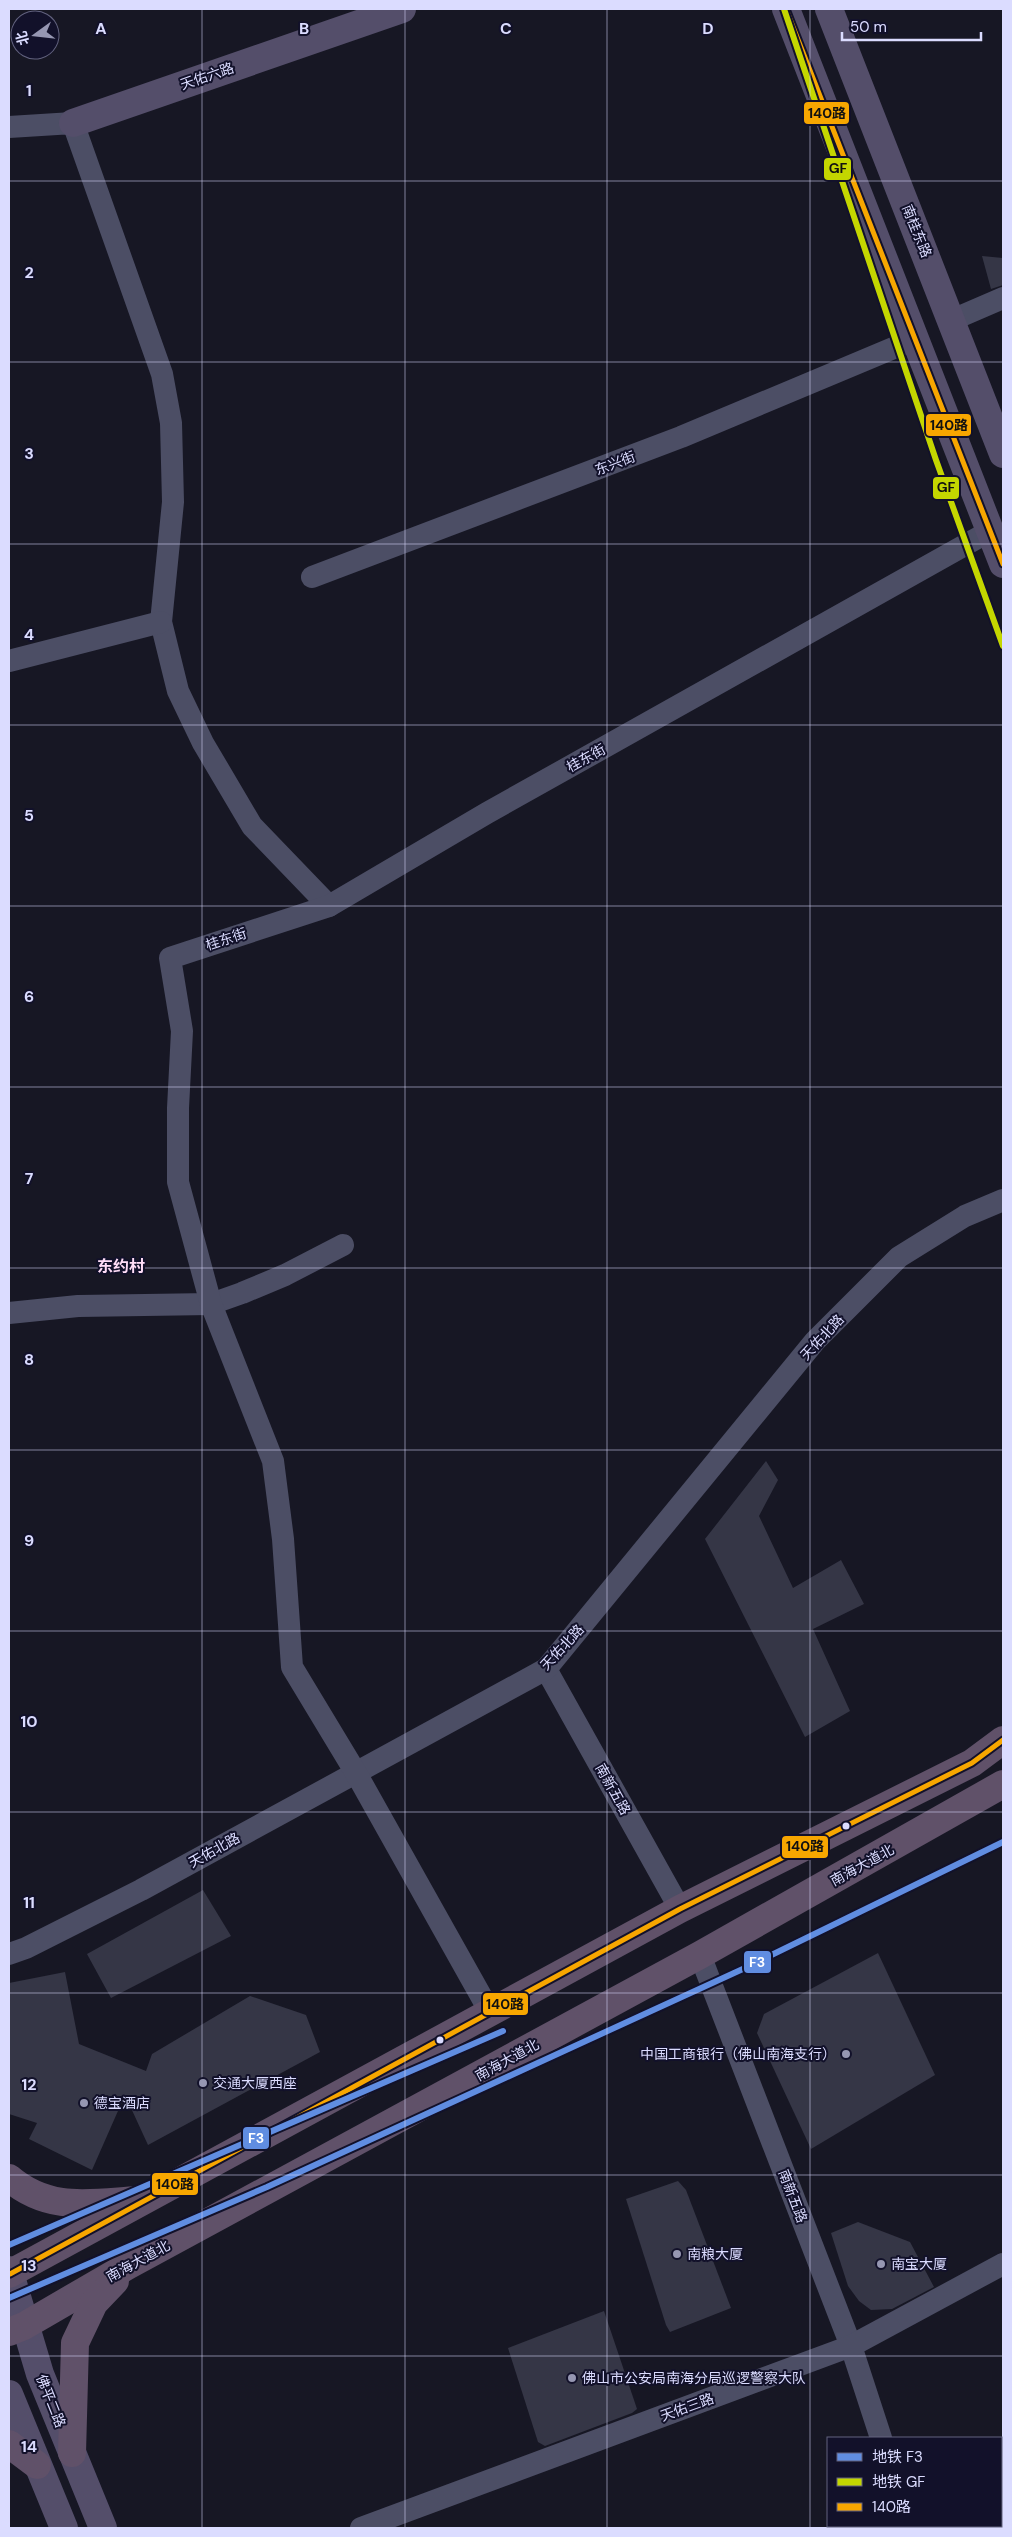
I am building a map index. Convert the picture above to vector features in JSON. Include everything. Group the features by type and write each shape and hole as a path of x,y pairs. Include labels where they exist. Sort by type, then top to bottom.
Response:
{"highway":[{"path":"9,2273 680,1909 972,1764 1003,1740"},
{"name":"南海大道北","path":"16,2329 700,1955 1003,1784"},
{"path":"9,2178 20,2187 50,2201 86,2204 147,2199"},
{"path":"72,2453 75,2343 94,2304 129,2266"},
{"path":"9,2444 37,2465"}],"main road":[{"name":"天佑六路","path":"73,122 402,9"},
{"path":"786,9 1003,564"},
{"name":"南桂东路","path":"829,9 1003,454"},
{"name":"佛平二路","path":"9,2273 16,2329 72,2453 103,2528"},
{"path":"9,2394 64,2528"}],"street":[{"name":"天佑六路","path":"9,127 73,122"},
{"path":"73,122 156,357 171,423 173,502 161,622 178,691 203,743 252,826 329,906"},
{"path":"952,320 1003,298"},
{"name":"东兴街","path":"312,577 681,437 915,339"},
{"name":"桂东街","path":"211,1304 178,1182 178,1108 182,1031 170,958 329,906 488,813 990,531"},
{"path":"9,660 161,622"},
{"name":"天佑北路","path":"9,1954 26,1948 141,1890 546,1669 815,1341 899,1257 965,1216 1003,1200"},
{"path":"9,1313 78,1306 211,1304 242,1294 285,1275 343,1244"},
{"path":"211,1304 273,1461 283,1540 292,1668 356,1773 490,2012"},
{"name":"南新五路","path":"546,1669 680,1909"},
{"name":"南新五路","path":"700,1955 851,2346 881,2437"},
{"name":"天佑三路","path":"361,2528 851,2346 1003,2264"}],"building":[{"path":"982,256 1003,258 1003,285 991,289"},
{"path":"766,1461 778,1480 759,1516 793,1588 841,1560 864,1604 813,1629 850,1711 805,1737 705,1539"},
{"path":"203,1890 231,1936 111,1998 87,1954"},
{"name":"中国工商银行（佛山南海支行）","path":"878,1953 935,2075 811,2149 757,2033 764,2014"},
{"path":"65,1972 79,2044 146,2071 152,2054 250,1996 306,2015 320,2052 148,2145 125,2095 92,2170 29,2139 37,2123 9,2114 9,1983"},
{"name":"南粮大厦","path":"678,2181 686,2190 731,2308 670,2332 666,2325 626,2199"},
{"name":"南宝大厦","path":"858,2222 910,2242 934,2287 892,2309 871,2310 859,2301 848,2286 831,2233"},
{"name":"佛山市公安局南海分局巡逻警察大队","path":"604,2311 637,2409 632,2413 545,2446 538,2442 508,2348"}],"metro line":[{"name":"GF","path":"784,9 936,460 1003,646"},
{"name":"F3","path":"9,2298 267,2187 745,1968 1003,1842"},
{"name":"F3","path":"9,2245 503,2031"}],"transit line":[{"name":"140路","path":"786,9 1003,564"},
{"name":"140路","path":"10,2274 680,1909 972,1763 1003,1740"}],"place":[{"name":"中国工商银行（佛山南海支行）","path":"846,2054"},
{"name":"交通大厦西座","path":"203,2083"},
{"name":"德宝酒店","path":"84,2103"},
{"name":"南粮大厦","path":"677,2254"},
{"name":"南宝大厦","path":"881,2264"},
{"name":"佛山市公安局南海分局巡逻警察大队","path":"572,2378"}],"district":[{"name":"东约村","path":"121,1266"}]}
